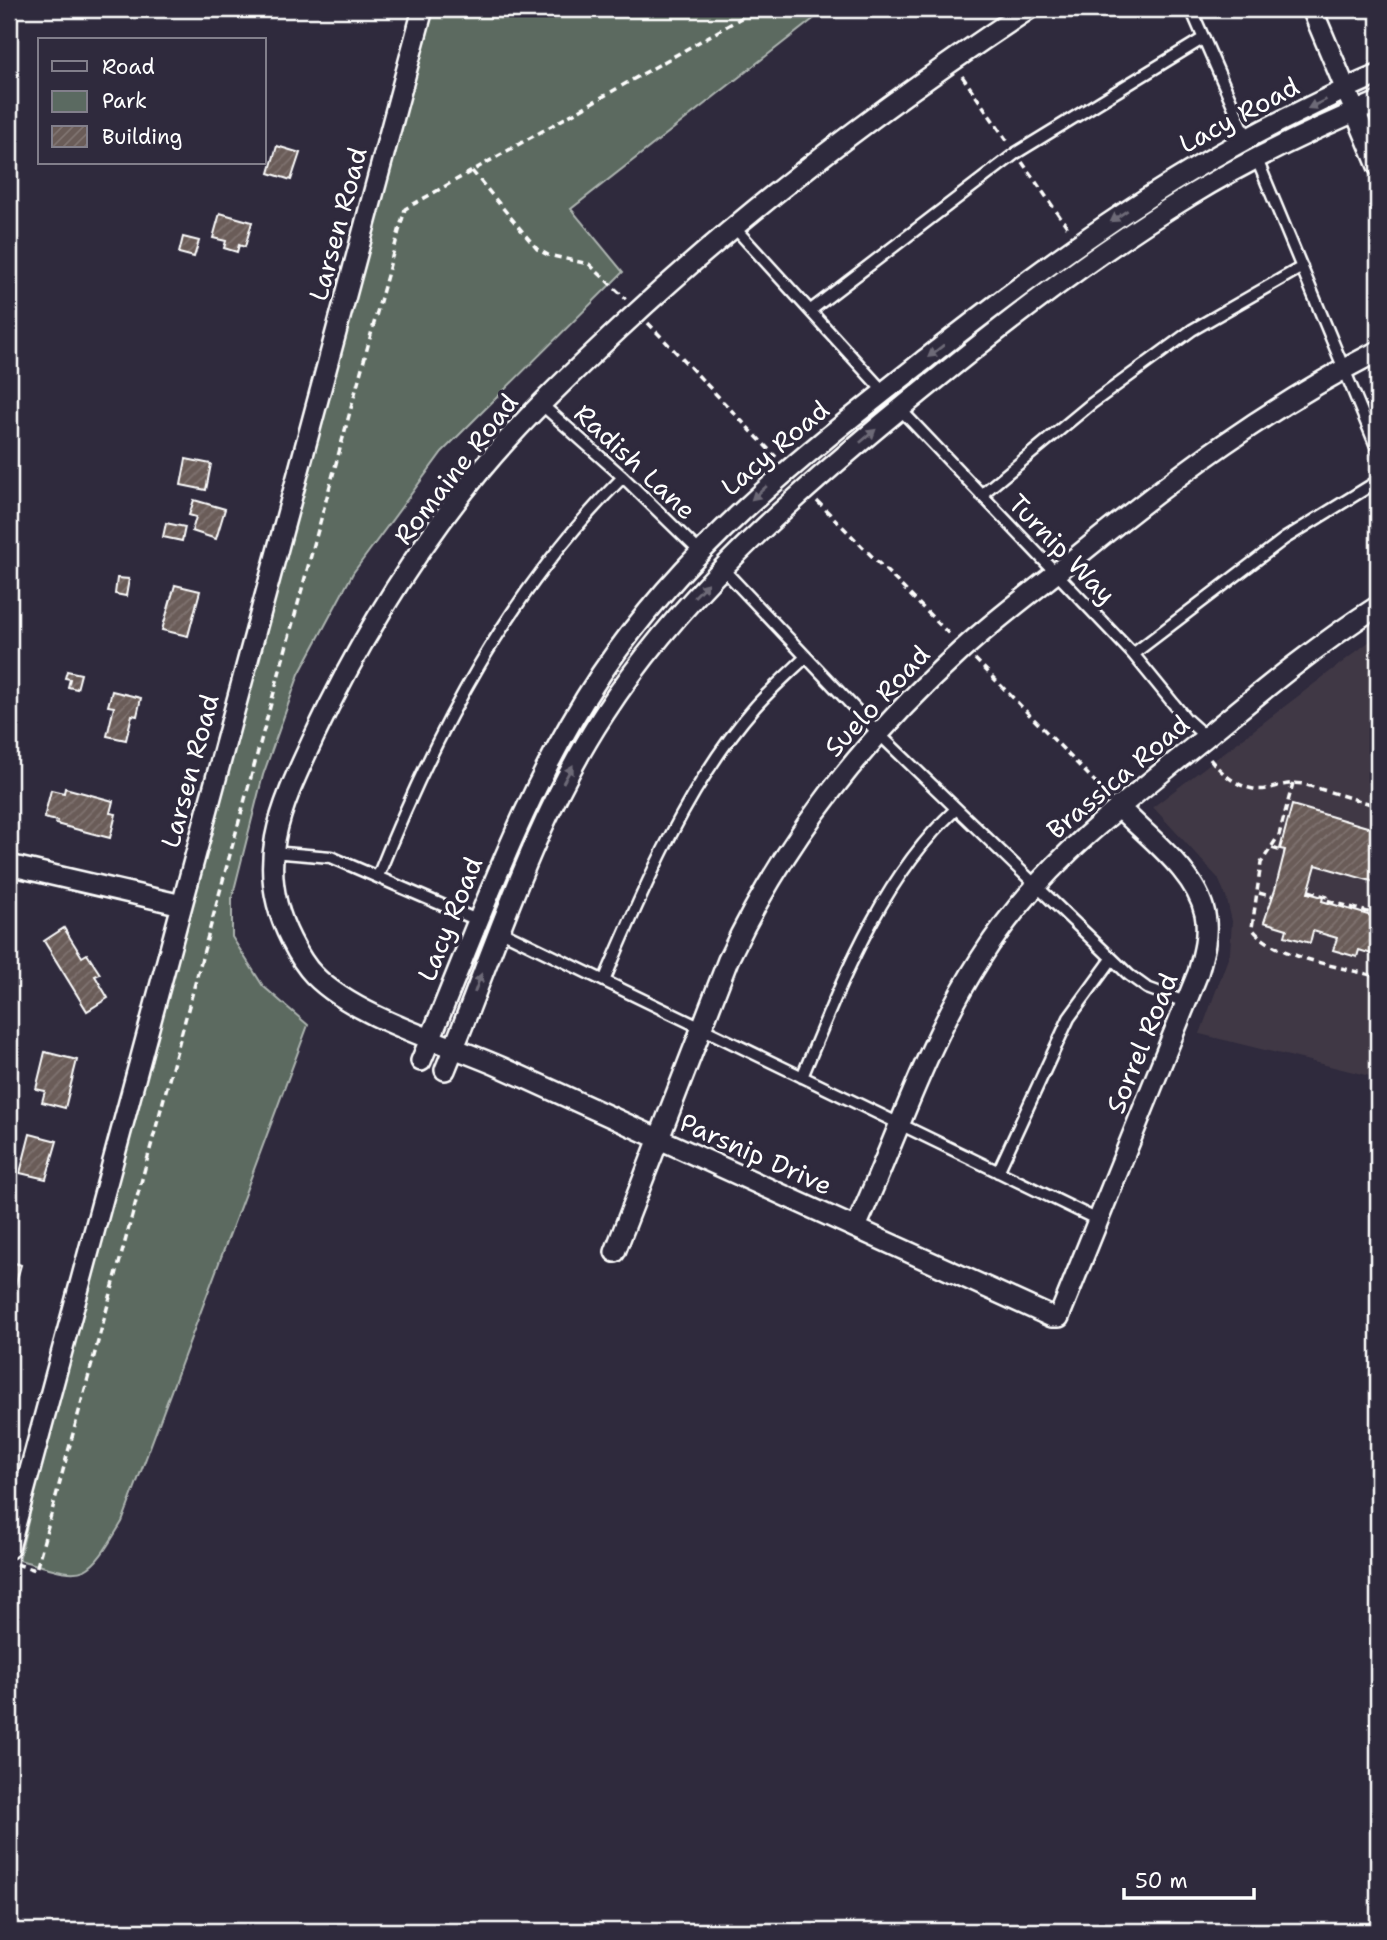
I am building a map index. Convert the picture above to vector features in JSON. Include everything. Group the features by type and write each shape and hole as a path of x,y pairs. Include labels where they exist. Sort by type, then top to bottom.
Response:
{"street":[{"name":"Larsen Road","path":"9,1548 423,9"},
{"name":"Romaine Road","path":"431,1038 352,1003 313,974 295,947 275,903 271,852 279,820 309,747 343,679 391,596 451,508 541,404 733,226 940,68 1030,9"},
{"path":"1312,9 1378,166"},
{"name":"Lacy Road","path":"421,1061 477,919 524,811 558,743 627,637 671,582 700,552 778,476 989,309 1115,218 1179,176 1248,137 1378,75"},
{"name":"Lacy Road","path":"445,1070 539,831 590,735 660,638 722,568 797,495 1009,320 1192,195 1256,159 1378,102"},
{"name":"Suelo Road","path":"615,1252 743,927 778,867 833,788 878,733 963,648 1217,446 1343,369 1378,351"},
{"name":"Brassica Road","path":"856,1227 944,1022 975,968 1036,887 1077,843 1118,806 1280,675 1378,606"},
{"name":"Sorrel Road","path":"1059,1317 1100,1221 1198,973 1205,948 1205,915 1196,891 1184,874 1118,806"},
{"path":"9,865 182,905"},
{"name":"Parsnip Drive","path":"431,1038 1052,1317 1059,1317"}],"lane":[{"path":"1191,9 1248,137 1378,451"},
{"path":"811,310 1016,153 1204,38"},
{"path":"733,226 884,391"},
{"path":"981,495 1091,404 1192,330 1302,267"},
{"name":"Radish Lane","path":"541,404 623,477 700,552"},
{"name":"Turnip Way","path":"900,409 1133,654 1190,723 1206,737"},
{"path":"378,876 426,765 489,650 558,550 623,477"},
{"path":"1133,654 1284,539 1378,481"},
{"path":"722,568 878,733 1112,959 1147,988 1185,1002"},
{"path":"604,981 663,849 703,782 754,708 805,658"},
{"path":"802,1077 841,985 868,930 915,856 956,809"},
{"path":"271,852 331,857 477,919"},
{"path":"498,930 1100,1221"},
{"path":"998,1171 1069,1018 1112,959"}],"path":[{"path":"965,81 1011,147"},
{"path":"1020,160 1067,226"},
{"path":"472,171 537,248 548,255 589,264 623,296"},
{"path":"652,328 776,457"},
{"path":"818,502 947,632"},
{"path":"978,662 1103,790"},
{"path":"1210,759 1223,775 1240,785 1268,789 1293,783 1378,806"},
{"path":"1293,783 1279,835 1262,863 1252,928 1264,942 1299,954 1314,963 1338,965 1378,977"},
{"path":"1272,848 1284,852"},
{"path":"1309,891 1327,897 1326,900 1378,915"},
{"path":"1259,893 1273,897"}],"shaded area":[{"path":"1378,635 1378,1078 1200,1034 1230,953 1232,921 1218,878 1153,807"}],"green space":[{"path":"433,9 826,9 571,209 623,272 442,452 353,573 299,674 263,775 232,898 232,937 263,986 308,1025 122,1522 100,1557 91,1566 82,1571 58,1570 19,1560 47,1440"}],"building":[{"path":"277,146 300,153 291,180 269,173"},
{"path":"220,213 252,222 245,247 239,245 237,252 224,248 226,241 213,238"},
{"path":"183,237 199,241 194,257 179,253"},
{"path":"186,459 211,464 206,490 181,485"},
{"path":"194,500 225,509 216,539 192,531 196,517 189,515"},
{"path":"166,523 185,527 182,541 163,537"},
{"path":"117,578 129,579 126,596 115,594"},
{"path":"175,585 200,591 188,636 162,630"},
{"path":"67,671 81,674 77,689 68,687 70,679 65,678"},
{"path":"112,691 141,698 137,716 132,715 126,740 107,736 114,707 108,706"},
{"path":"65,788 113,801 110,813 116,814 110,838 56,824 57,821 44,818 51,790 64,793"},
{"path":"1292,805 1374,829 1371,839 1378,841 1378,883 1316,865 1308,893 1323,897 1322,901 1378,918 1378,956 1359,950 1357,957 1333,950 1337,938 1313,931 1310,943 1285,936 1287,929 1264,922 1285,850 1280,849"},
{"path":"64,928 82,957 87,954 100,974 95,976 108,998 87,1011 44,941"},
{"path":"45,1052 77,1060 65,1108 42,1102 45,1091 36,1089"},
{"path":"30,1134 57,1141 46,1179 20,1173"},
{"path":"9,1261 21,1265 14,1290 9,1288"}]}
